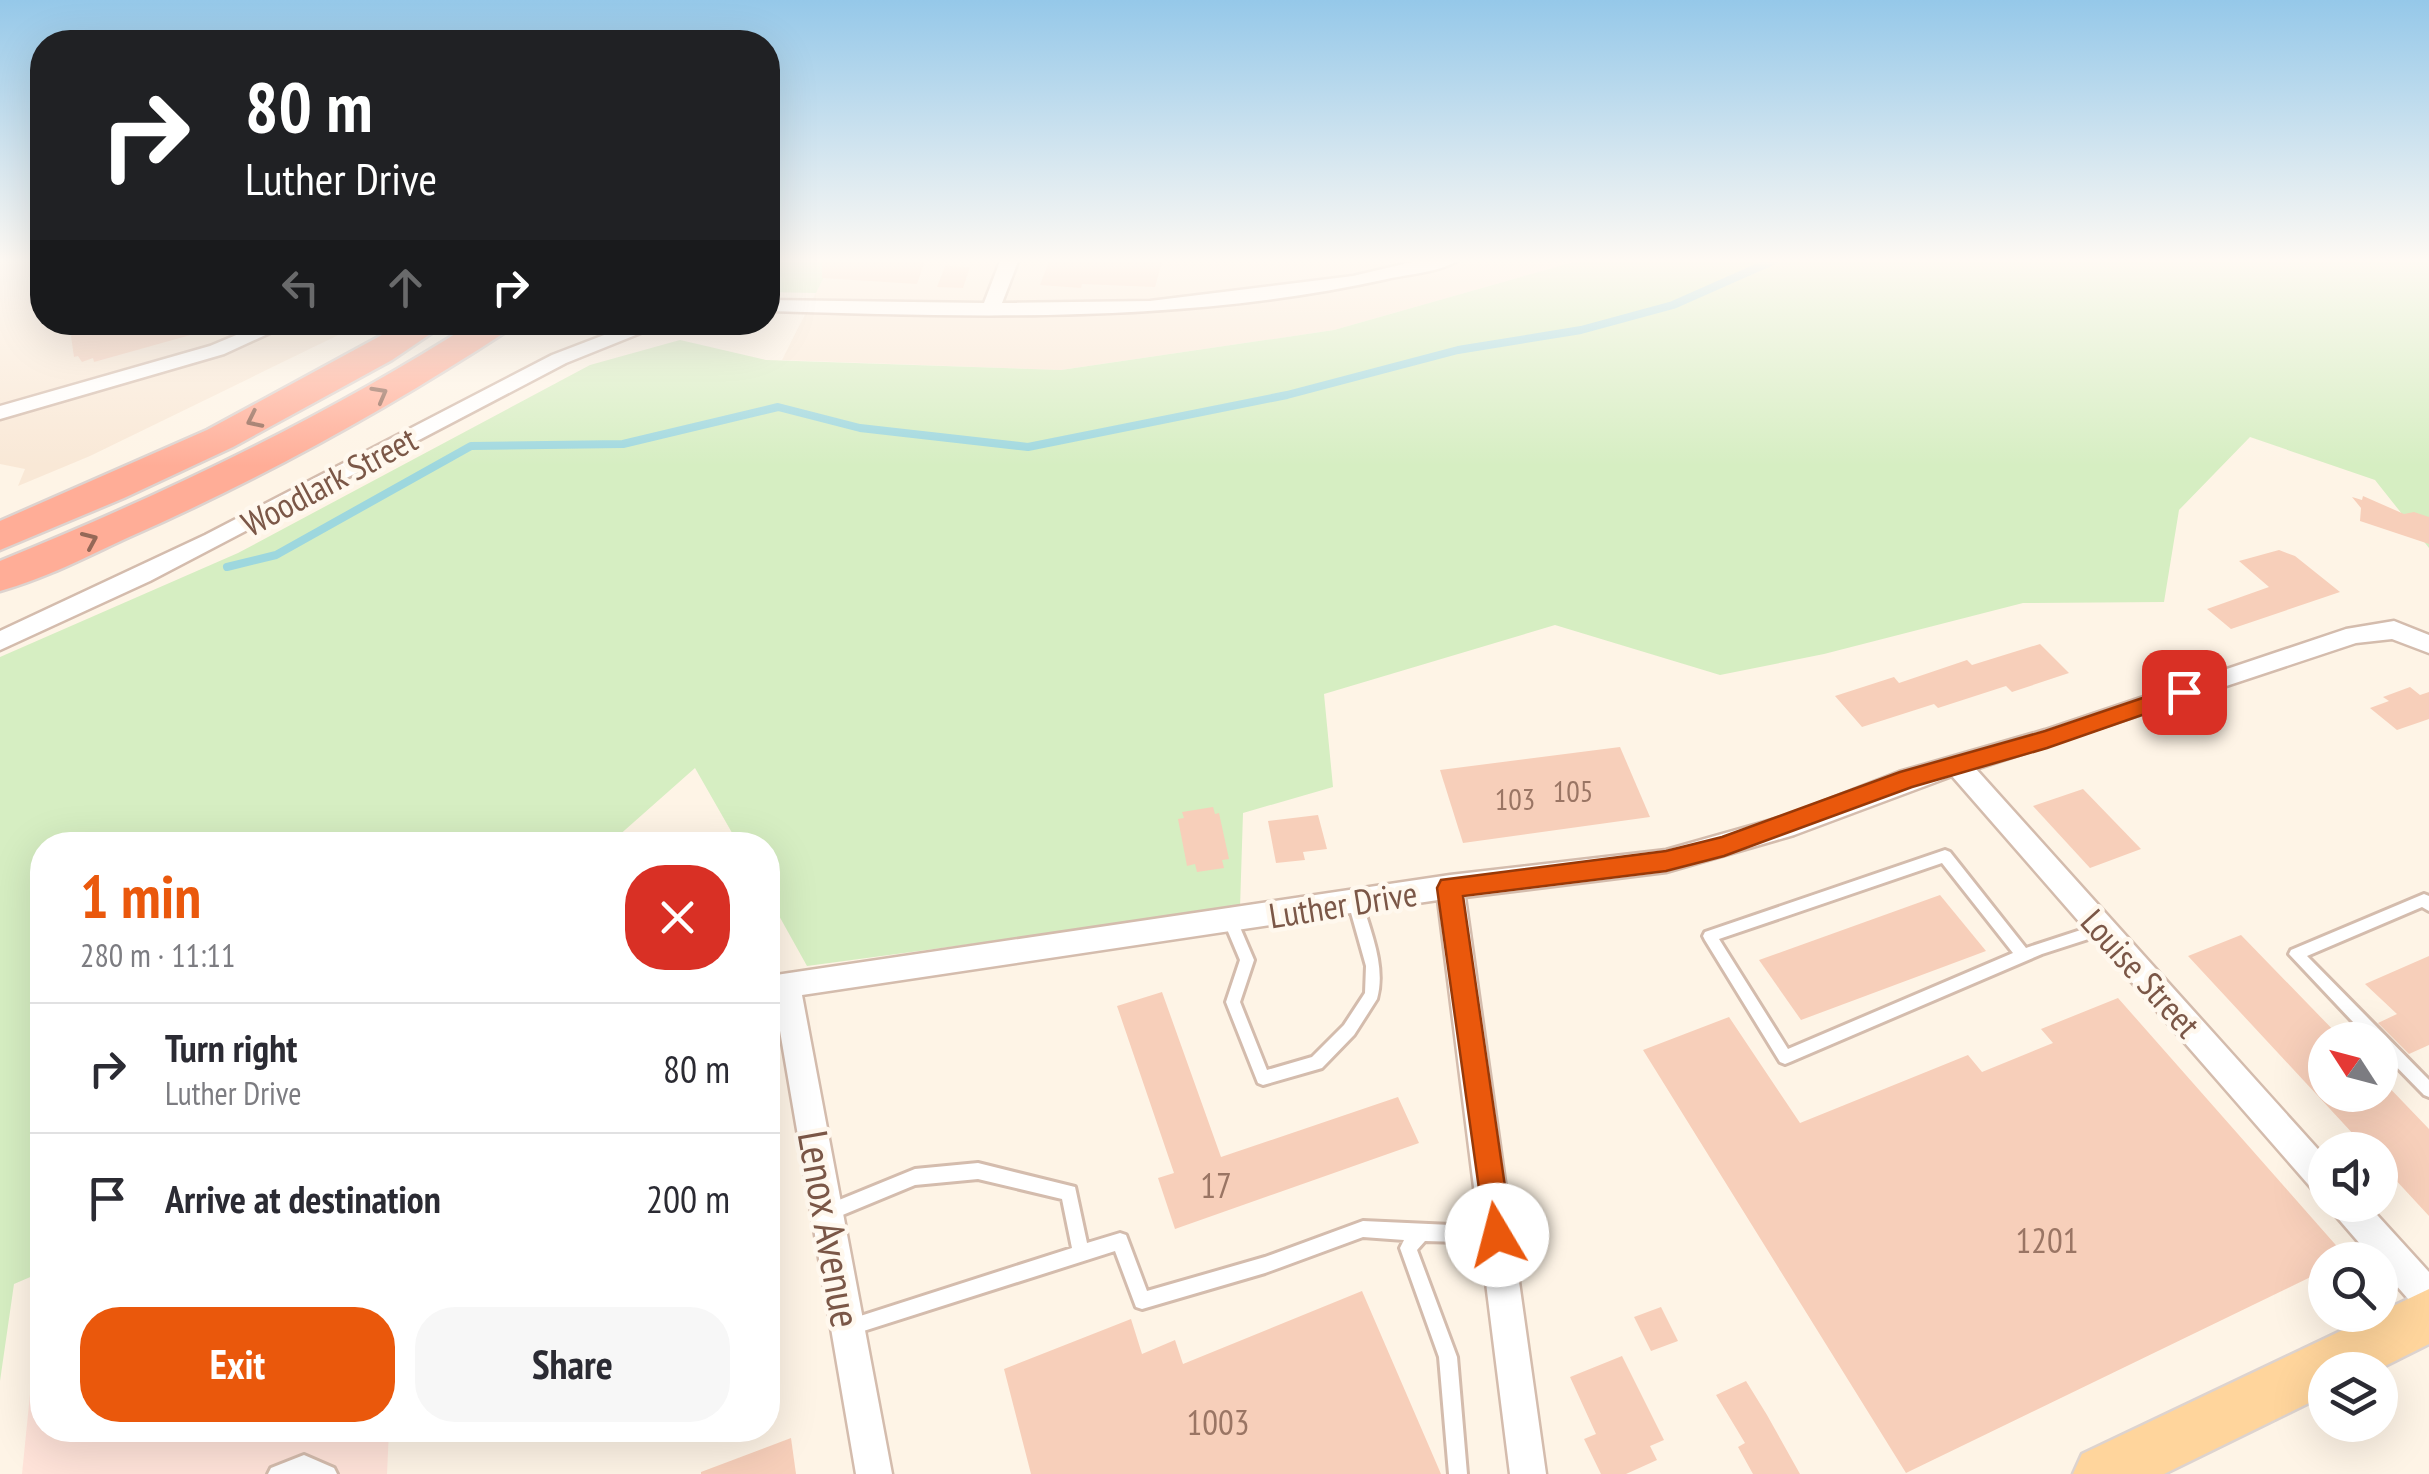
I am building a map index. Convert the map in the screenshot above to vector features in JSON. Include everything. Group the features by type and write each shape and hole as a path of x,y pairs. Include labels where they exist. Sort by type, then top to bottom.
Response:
{"highway":[{"path":"0,536 118,486 272,412 411,335"},
{"path":"0,577 95,538 310,434 476,335"}],"main road":[{"path":"2127,1468 2429,1316"}],"street":[{"path":"0,413 217,350 253,335"},
{"name":"Woodlark Street","path":"0,641 102,598 559,359 623,335"},
{"name":"Luther Drive","path":"786,984 1450,888 1666,861 1741,841 1908,779 2354,635 2378,629 2417,639"},
{"name":"Louise Street","path":"1958,766 2308,1161"},
{"path":"1450,888 1528,1474"},
{"name":"Lenox Avenue","path":"786,984 874,1474"},
{"path":"2362,1222 2429,1297"}],"lane":[{"path":"2024,956 1944,856 1710,936 1785,1057 2024,956 2102,929"},
{"path":"2429,905 2424,900 2296,954 2429,1090"},
{"path":"1231,922 1246,960 1233,1002 1263,1078 1317,1063 1349,1030 1372,994 1373,966 1354,902"},
{"path":"827,1213 915,1178 978,1171 1069,1193 1081,1254"},
{"path":"848,1328 1120,1241 1142,1300 1265,1265 1363,1229 1497,1235"},
{"path":"1422,1232 1408,1248 1448,1357 1458,1474"},
{"path":"277,1474 304,1464 328,1474"}],"shaded area":[{"path":"0,328 30,328 30,335 338,335 90,456 18,486 25,469 0,464"},
{"path":"798,328 1342,328 1061,370 782,360"},
{"path":"30,1394 30,1442 388,1442 387,1474 22,1474"}],"green space":[{"path":"2429,328 2429,548 2375,480 2250,437 2179,510 2164,602 2023,603 1824,654 1720,675 1555,625 1324,694 1333,787 1243,813 1240,908 807,966 780,918 780,832 732,832 695,768 623,832 30,832 30,1277 14,1284 0,1381 0,657 238,553 590,365 680,340 766,360 1061,370 1334,330"}],"building":[{"path":"191,335 94,362 93,358 82,362 74,357 71,336"},
{"path":"2363,496 2404,514 2414,512 2429,517 2429,544 2360,521 2361,508 2352,497 2362,500"},
{"path":"2279,550 2295,556 2340,592 2231,629 2207,609 2269,587 2239,561"},
{"path":"2040,644 2069,673 2012,692 2006,686 1938,708 1934,704 1862,727 1835,696 1894,677 1899,683 1967,660 1972,665"},
{"path":"2410,687 2420,695 2429,692 2429,719 2397,730 2370,708 2389,701 2383,697"},
{"path":"1620,747 1650,817 1463,843 1440,770"},
{"path":"2083,789 2141,849 2090,868 2033,806"},
{"path":"1213,807 1215,814 1219,813 1229,859 1222,860 1224,868 1197,872 1195,864 1187,866 1178,819 1184,818 1182,812"},
{"path":"1318,815 1327,849 1303,852 1305,860 1276,863 1268,821"},
{"path":"1940,895 1986,951 1801,1020 1759,960"},
{"path":"2241,935 2325,1022 2308,1022 2308,1085 2188,956"},
{"path":"2429,956 2429,1045 2409,1054 2398,1043 2398,1022 2380,1022 2397,1014 2365,984"},
{"path":"1162,992 1221,1157 1398,1097 1419,1143 1175,1229 1158,1178 1174,1173 1117,1006"},
{"path":"2118,998 2308,1213 2308,1222 2315,1222 2333,1242 2308,1242 2308,1278 1906,1473 1643,1050 1729,1017 1800,1123 1968,1055 1982,1072 2053,1043 2041,1029"},
{"path":"2398,1097 2429,1129 2429,1216 2398,1182 2398,1132 2351,1132 2333,1112 2398,1112"},
{"path":"1362,1291 1441,1474 1031,1474 1004,1369 1131,1319 1142,1354 1175,1340 1183,1364"},
{"path":"1661,1307 1678,1341 1651,1351 1634,1317"},
{"path":"1622,1356 1664,1440 1650,1446 1657,1460 1626,1474 1601,1474 1584,1439 1596,1434 1570,1377"},
{"path":"1746,1381 1800,1474 1753,1474 1738,1447 1745,1443 1716,1395"},
{"path":"791,1438 796,1474 701,1474 701,1472"}],"waterway":[{"path":"227,567 276,555 471,446 623,444 778,407 860,428 1028,447 1287,395 1458,350 1589,328"}],"route":[{"path":"1497,1235 1450,888 1666,861 1724,846 1794,824 1908,779 2047,739 2184,692"}]}
